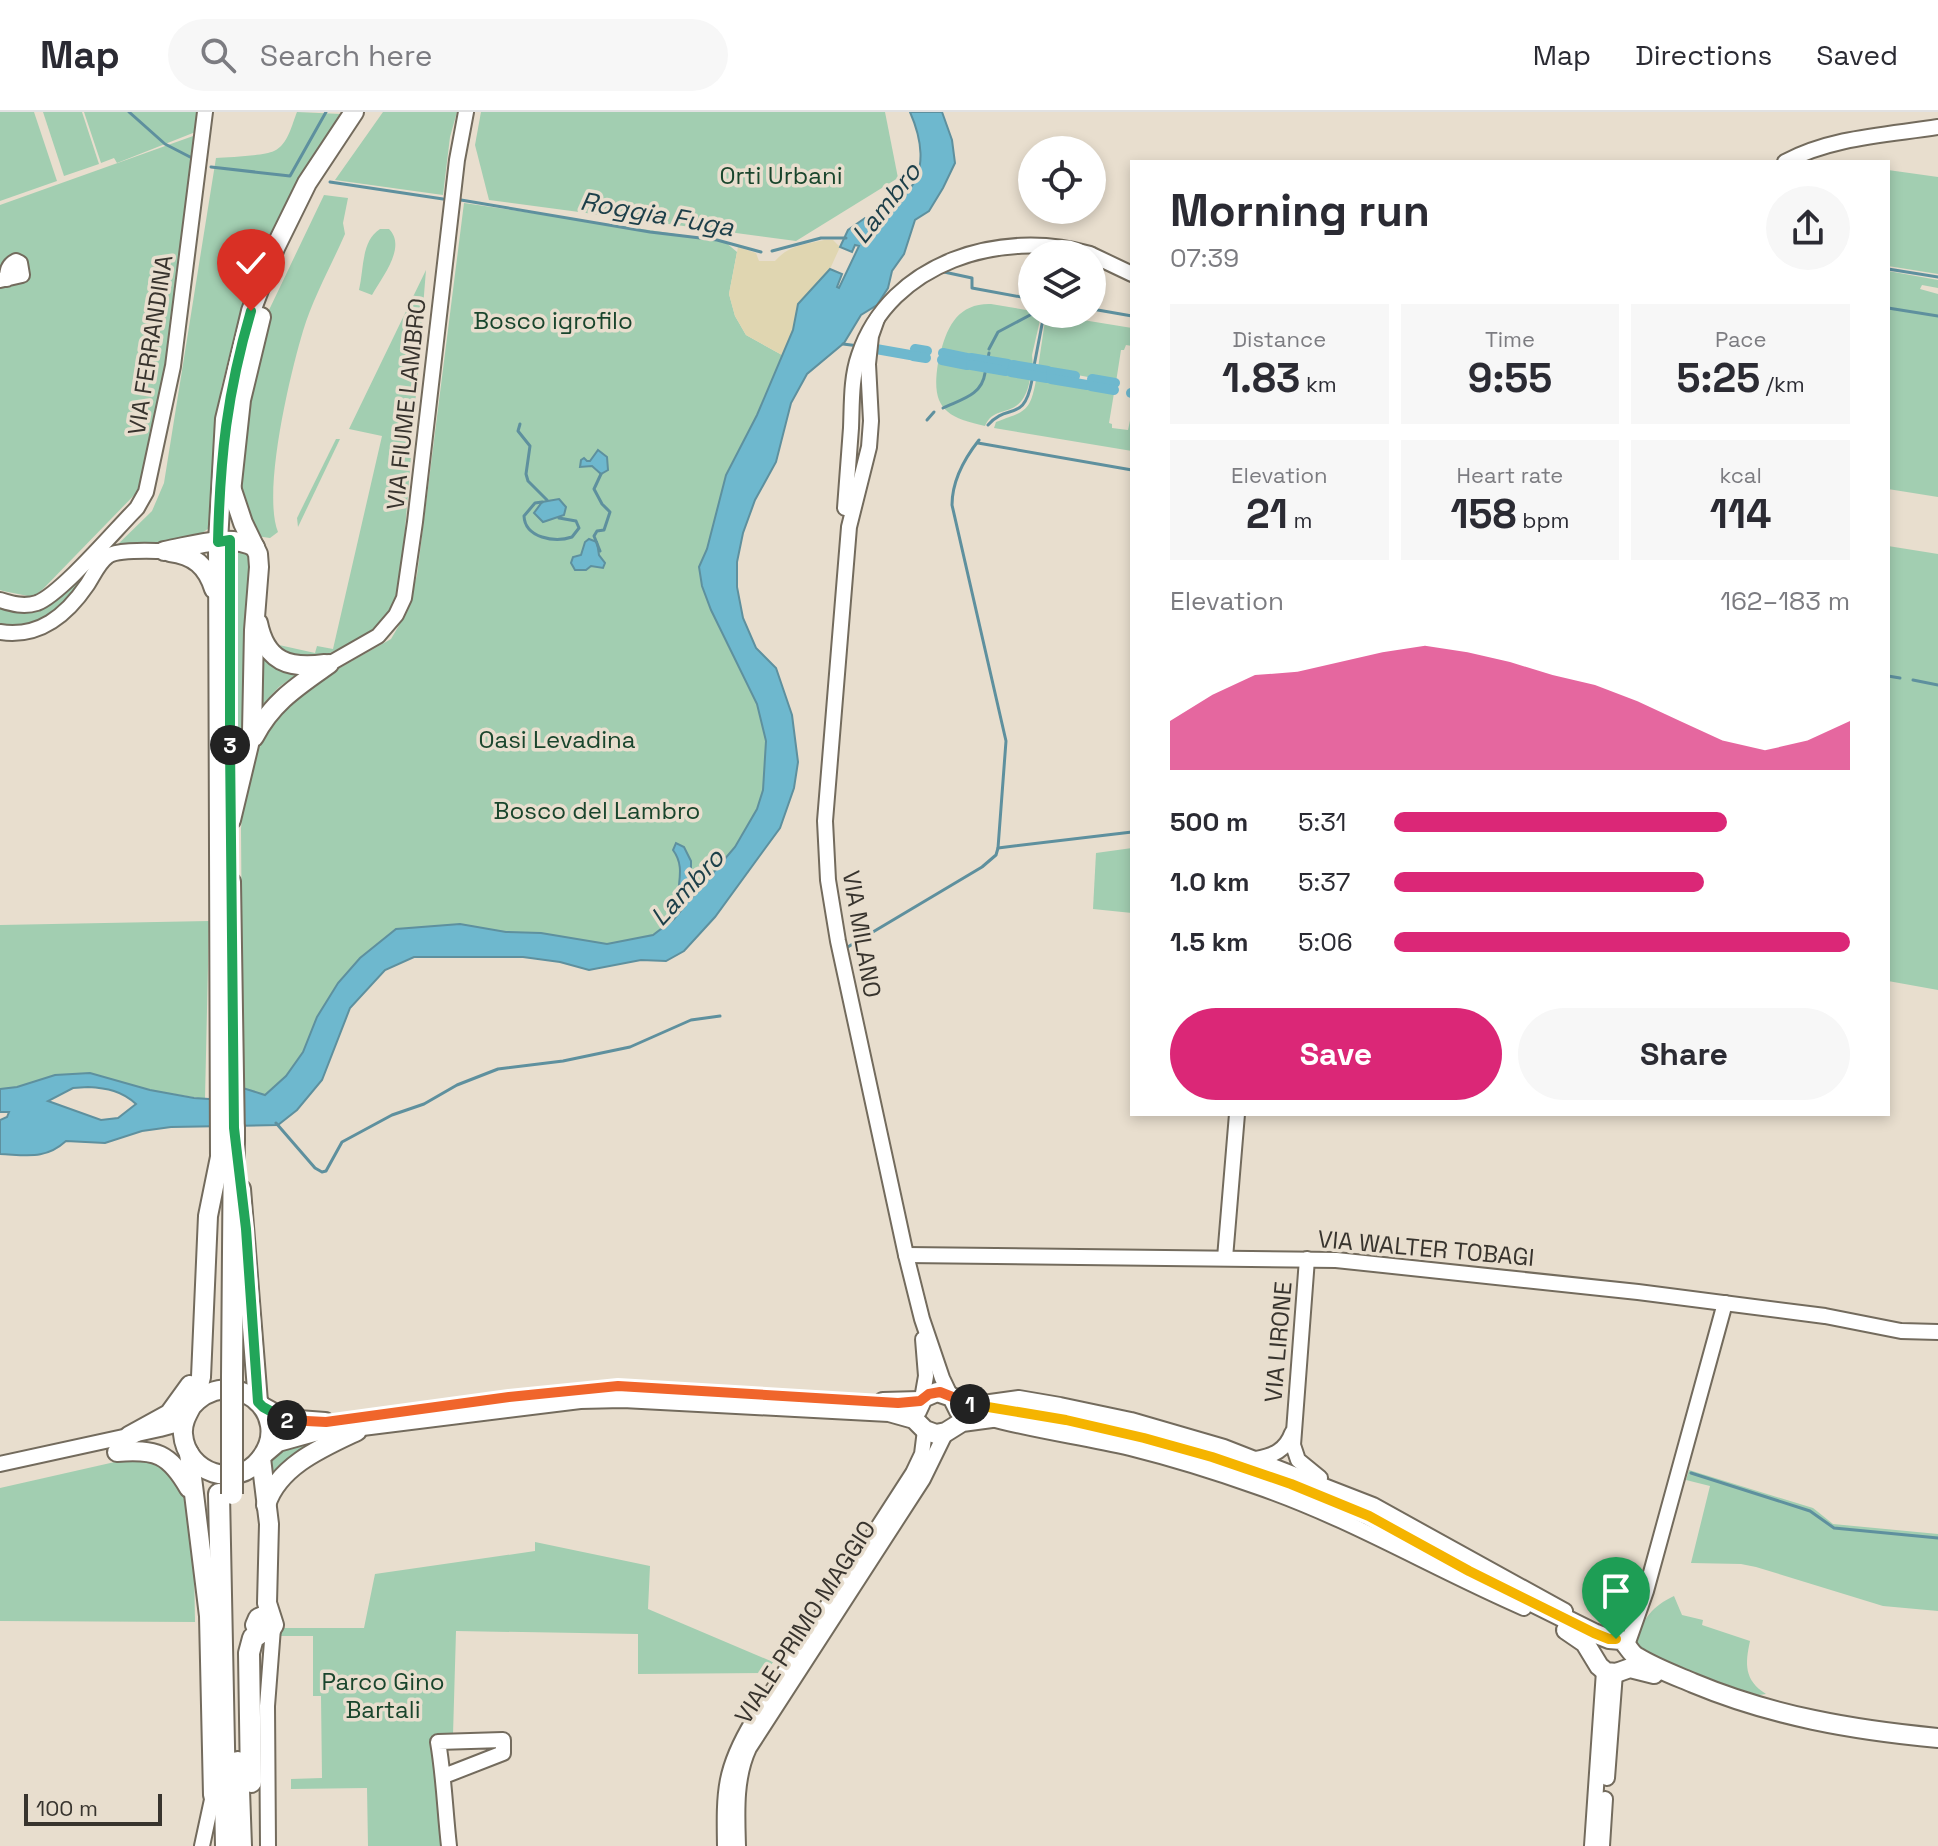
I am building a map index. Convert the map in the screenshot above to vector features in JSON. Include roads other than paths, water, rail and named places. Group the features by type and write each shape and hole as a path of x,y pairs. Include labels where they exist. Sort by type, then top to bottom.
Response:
{"highway":[{"path":"223,1846 228,1488 227,1128"},
{"path":"220,1157 227,1377"},
{"path":"228,1488 241,1846"},
{"path":"252,1846 249,1653 253,1638 265,1626"},
{"path":"213,1795 223,1846"}],"main road":[{"path":"226,1092 231,820 224,541 219,485 225,419 251,311 290,215 325,153 354,112"},
{"path":"265,1626 267,1511 263,1456 270,1431 261,1405 246,1229 227,1128 218,602 241,400 262,314 304,213 338,154 368,112"},
{"path":"231,487 259,560 252,721 249,747 231,820"},
{"path":"164,551 224,541 245,542 255,547"},
{"path":"164,551 182,553 203,565 218,602"},
{"path":"255,609 260,635 276,657 298,666 329,664"},
{"path":"249,747 275,705 289,691 329,664"},
{"path":"213,1795 209,1616 196,1500 184,1437 188,1412 201,1377 208,1216 227,1128"},
{"path":"129,1436 164,1418 185,1395 197,1364 205,1308"},
{"path":"188,1412 206,1393 228,1388 244,1392 285,1419 326,1422 509,1397 618,1386 890,1403 921,1400 936,1392 982,1412 1042,1416 1180,1447 1277,1479 1369,1516 1469,1571 1609,1639 1598,1648 1616,1662 1647,1663 1776,1712 1860,1730 1938,1738"},
{"path":"228,1488 272,1446 291,1437 550,1403 623,1398 889,1412 935,1434 982,1412"},
{"path":"951,1429 959,1413 953,1398"},
{"path":"921,1400 917,1410 922,1426"},
{"path":"267,1511 275,1486 290,1469 368,1426"},
{"path":"117,1452 143,1450 161,1455 179,1471 196,1500"},
{"path":"189,1453 228,1488"},
{"path":"228,1488 249,1484 267,1511"},
{"path":"1469,1571 1524,1608 1580,1639 1591,1650 1616,1662 1646,1670 1720,1703 1822,1730 1938,1746"}],"street":[{"name":"VIA FERRANDINA","path":"0,600 23,605 40,602 60,587 137,508 150,482 173,366 205,112"},
{"name":"VIA FIUME LAMBRO","path":"329,664 363,646 387,628 399,611 406,589 457,160 466,112"},
{"path":"1790,160 1839,142 1938,127"},
{"name":"VIA MILANO","path":"953,1398 942,1378 922,1319 906,1255 838,941 828,880 825,821 847,550 845,508 853,384 861,351 877,319 897,295 917,278 936,266 964,255 1018,248"},
{"name":"VIA MILANO","path":"1106,261 1130,273"},
{"path":"0,632 25,633 52,623 85,588 108,556 119,552 164,551"},
{"path":"1225,1258 1237,1116"},
{"name":"VIA WALTER TOBAGI","path":"906,1255 1307,1259 1461,1272 1825,1316 1901,1331 1938,1332"},
{"name":"VIA LIRONE","path":"1307,1259 1293,1445 1298,1460 1310,1472 1339,1490"},
{"path":"1592,1846 1616,1662 1643,1598 1725,1303"},
{"name":"VIA MILANO","path":"921,1400 926,1376 922,1319"},
{"path":"1524,1608 1358,1527 1262,1488 1159,1456 1024,1428 982,1412 996,1400 1019,1398 1060,1405 1186,1435 1256,1459 1373,1505 1549,1600 1566,1611 1580,1626"},
{"path":"0,1464 171,1426 188,1412"},
{"name":"VIALE PRIMO MAGGIO","path":"725,1846 727,1778 734,1755 913,1473 922,1454 922,1426"},
{"name":"VIALE PRIMO MAGGIO","path":"738,1846 741,1767 749,1748 923,1479 951,1429"},
{"name":"VIA LIRONE","path":"1256,1459 1278,1452 1290,1439 1293,1429"},
{"path":"1609,1639 1643,1598"},
{"path":"265,1626 270,1666 267,1706 268,1846"},
{"path":"1602,1846 1616,1662"},
{"path":"444,1776 442,1790 449,1846"},
{"path":"202,1846 213,1795"}],"water":[{"name":"Lambro","path":"910,112 942,112 952,140 955,163 929,211 915,220 904,254 892,271 888,288 877,305 861,315 844,343 807,374 791,403 776,462 755,500 743,533 737,562 737,587 743,618 756,648 776,668 792,715 798,762 794,788 780,828 715,917 684,951 666,961 641,960 589,970 523,957 414,957 385,970 350,1008 322,1080 297,1110 278,1125 171,1127 142,1131 105,1143 66,1141 43,1154 0,1154 0,1120 7,1117 9,1112 0,1112 0,1089 55,1075 90,1073 150,1090 194,1098 224,1100 243,1088 265,1095 286,1076 303,1052 317,1017 338,983 360,958 396,929 460,924 607,944 653,935 674,919 684,907 679,906 678,899 680,871 673,850 676,843 684,847 691,861 691,899 735,847 757,809 763,790 766,741 757,704 711,610 699,567 707,549 726,475 757,415 793,330 798,304 830,269 842,274 839,288 859,246 855,245 852,252 840,247 848,230 865,218 872,220 884,205 902,196 914,183 920,153","holes":["88,1087 120,1093 136,1104 118,1118 101,1120 48,1101 73,1088"]},
{"path":"598,450 607,457 608,470 601,474 592,466 580,467 581,460 590,461"},
{"path":"559,499 566,507 564,515 543,522 534,513 542,502"},
{"path":"589,539 597,542 599,555 605,563 603,568 591,566 586,570 575,570 571,563 573,557 581,555"}],"waterway":[{"path":"129,112 165,144 192,158"},
{"path":"211,167 290,176 326,112"},
{"path":"330,182 443,199"},
{"name":"Roggia Fuga","path":"461,200 650,232 717,240 761,252"},
{"name":"Roggia Fuga","path":"772,251 821,238 846,238"},
{"path":"1890,269 1938,277"},
{"path":"944,272 972,278 972,288 1018,296"},
{"path":"1890,308 1938,316"},
{"path":"1106,311 1130,316"},
{"path":"989,349 998,332 1018,321"},
{"path":"1034,366 1041,328"},
{"path":"843,344 859,346"},
{"path":"876,349 910,355"},
{"path":"915,349 927,351"},
{"path":"943,353 967,358"},
{"path":"988,358 989,353"},
{"path":"913,356 926,358"},
{"path":"971,358 1008,364"},
{"path":"942,360 967,365"},
{"path":"971,365 1006,371"},
{"path":"1013,365 1048,371"},
{"path":"1011,372 1047,378"},
{"path":"1051,372 1075,376"},
{"path":"943,408 975,391 985,373"},
{"path":"1051,379 1087,385"},
{"path":"1092,379 1115,383"},
{"path":"988,425 1002,414 1020,408 1029,394 1032,380"},
{"path":"1091,386 1114,390"},
{"path":"927,420 934,412"},
{"path":"520,424 518,431 530,446 528,481 547,500"},
{"path":"846,948 982,867 996,855 998,848 1006,741 952,505 960,470 979,440"},
{"path":"978,443 1130,470"},
{"path":"600,551 594,536 597,531 604,530 610,512 594,489 601,474"},
{"path":"542,502 535,503 524,516 535,534 550,539 572,537 579,528 576,521 559,518"},
{"path":"1890,676 1900,678"},
{"path":"1913,680 1938,685"},
{"path":"998,848 1130,832"},
{"path":"276,1123 322,1172 326,1171 342,1142 457,1085 498,1069 563,1061 630,1047 691,1020 720,1016"},
{"path":"1691,1473 1810,1511 1834,1528 1938,1538"}],"park label":[{"name":"Orti Urbani","path":"781,175"},
{"name":"Bosco igrofilo","path":"553,320"},
{"name":"Oasi Levadina","path":"557,739"},
{"name":"Bosco del Lambro","path":"597,810"},
{"name":"Parco Gino Bartali","path":"383,1695"}]}
